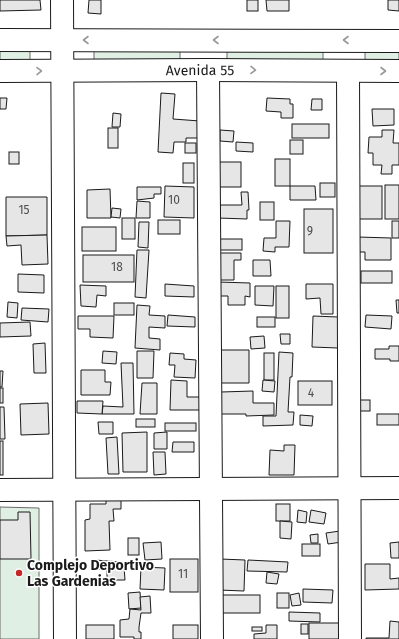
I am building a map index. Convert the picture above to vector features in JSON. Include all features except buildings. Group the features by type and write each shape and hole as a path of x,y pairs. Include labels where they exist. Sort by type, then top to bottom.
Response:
{"street":[{"path":"62,0 65,639"},
{"path":"0,40 399,40"},
{"path":"208,70 212,639"},
{"name":"Avenida 55","path":"0,71 399,71"},
{"path":"348,71 350,639"},
{"path":"0,490 399,488"}],"green space":[{"path":"94,49 180,49 180,60 94,60"},
{"path":"227,49 323,49 323,60 227,60"},
{"path":"365,49 399,50 399,60 365,60"},
{"path":"30,50 30,60 0,60 0,51"},
{"name":"Complejo Deportivo Las Gardenias","path":"0,507 39,508 39,639 0,639"}],"place":[{"name":"Complejo Deportivo Las Gardenias","path":"19,573"}]}
